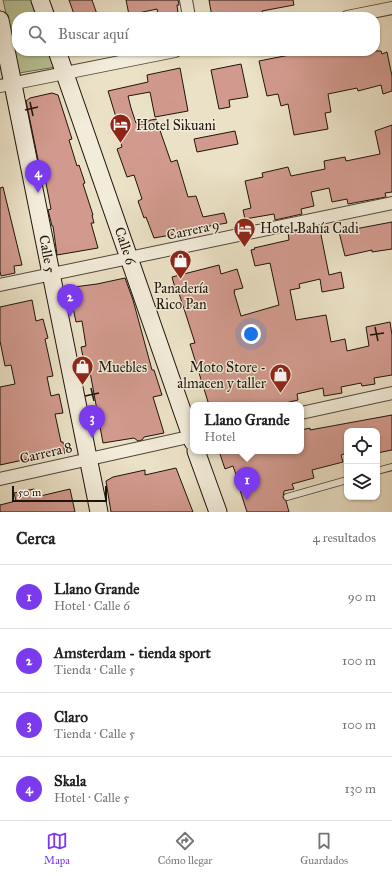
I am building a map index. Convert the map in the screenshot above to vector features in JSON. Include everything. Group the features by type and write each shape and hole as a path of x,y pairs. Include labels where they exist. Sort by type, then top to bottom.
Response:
{"street":[{"path":"40,0 44,12"},
{"path":"186,0 188,12"},
{"path":"360,12 378,5 392,8"},
{"name":"Calle 5","path":"0,20 6,84 51,275 98,512"},
{"name":"Calle 6","path":"59,56 190,432"},
{"path":"6,84 151,56"},
{"name":"Carrera 9","path":"0,285 392,203"},
{"path":"304,412 392,393"},
{"name":"Carrera 8","path":"0,478 88,459 190,442"},
{"name":"Calle 6","path":"198,454 218,512"}],"lane":[{"path":"380,471 392,467"},
{"path":"287,497 344,481"}],"green space":[{"path":"3,0 34,0 38,12 12,12 12,41"},
{"path":"15,56 53,56 56,67 19,73"}],"building":[{"path":"69,0 92,0 96,12 73,12"},
{"path":"126,0 178,0 179,5 177,5 178,12 158,12 157,9 143,12 128,12"},
{"path":"209,0 293,0 294,5 262,12 211,12"},
{"path":"380,51 382,54 387,52 392,76 392,91 383,94 381,85 358,91 357,88 328,94 331,112 325,113 328,129 294,135 288,104 281,106 278,94 267,96 259,61 284,56 380,56"},
{"path":"241,64 248,97 229,100 230,107 219,109 211,70"},
{"path":"180,68 188,111 155,117 150,92 128,96 131,108 136,123 156,119 171,162 177,160 188,197 196,196 203,217 224,213 227,223 198,228 199,230 154,238 146,217 144,218 138,201 142,199 134,175 127,177 117,149 122,147 116,128 119,127 108,91 148,82 147,75"},
{"path":"52,93 58,95 72,139 69,140 77,166 79,165 85,183 83,184 93,215 94,223 91,223 98,248 57,255 53,226 48,210 51,209 45,178 42,179 26,101 30,98"},
{"path":"392,125 392,192 385,193 386,197 348,204 347,199 332,202 329,188 311,192 314,206 301,209 302,214 275,220 274,214 245,219 243,210 251,208 245,181 263,177 262,173 288,167 291,176 325,169 324,161 345,157 346,161 380,154 375,131"},
{"path":"235,131 238,144 197,152 194,139"},
{"path":"3,187 22,265 14,266 15,273 1,276 0,188"},
{"path":"392,222 392,249 372,252 372,250 345,256 339,232"},
{"path":"305,229 306,233 320,230 329,275 341,272 344,288 322,292 320,279 299,284 300,288 290,290 296,320 326,315 331,342 345,339 347,351 369,346 366,327 390,322 392,335 392,375 374,378 375,384 362,386 361,383 341,387 342,393 324,396 323,388 297,394 298,400 290,402 208,402 190,344 195,343 177,287 175,288 172,277 219,265 221,274 237,269 243,288 234,290 234,292 241,316 279,305 270,263 255,266 251,250 289,240 288,232"},
{"path":"125,278 133,300 152,370 154,370 162,395 153,397 164,433 144,437 142,440 138,441 134,438 103,443 88,361 84,362 81,347 86,346 82,321 76,322 70,293 74,287"},
{"path":"32,300 36,321 43,319 48,338 45,339 53,376 47,377 51,396 59,394 63,413 55,414 65,453 0,465 0,387 15,384 11,365 5,366 0,341 0,307"},
{"path":"392,415 392,450 380,452 380,428 344,428 344,454 341,455 343,462 312,470 314,478 292,484 294,489 284,491 283,498 286,501 289,512 247,512 233,466 225,469 220,454 304,454 304,429 310,428 310,430"},
{"path":"176,468 193,512 111,512 106,481 113,477 145,470 145,475"},
{"path":"34,489 36,497 70,489 75,512 0,512 0,505 16,501 14,493"}],"place":[{"name":"Hotel Sikuani","path":"120,144"},
{"name":"Skala","path":"38,193"},
{"name":"Hotel Bahía Cadi","path":"244,248"},
{"name":"Panadería Rico Pan","path":"181,280"},
{"name":"Amsterdam - tienda sport","path":"70,317"},
{"name":"Muebles","path":"82,386"},
{"name":"Moto Store - almacen y taller","path":"281,394"},
{"name":"Claro","path":"92,438"},
{"name":"Llano Grande","path":"247,500"}]}
